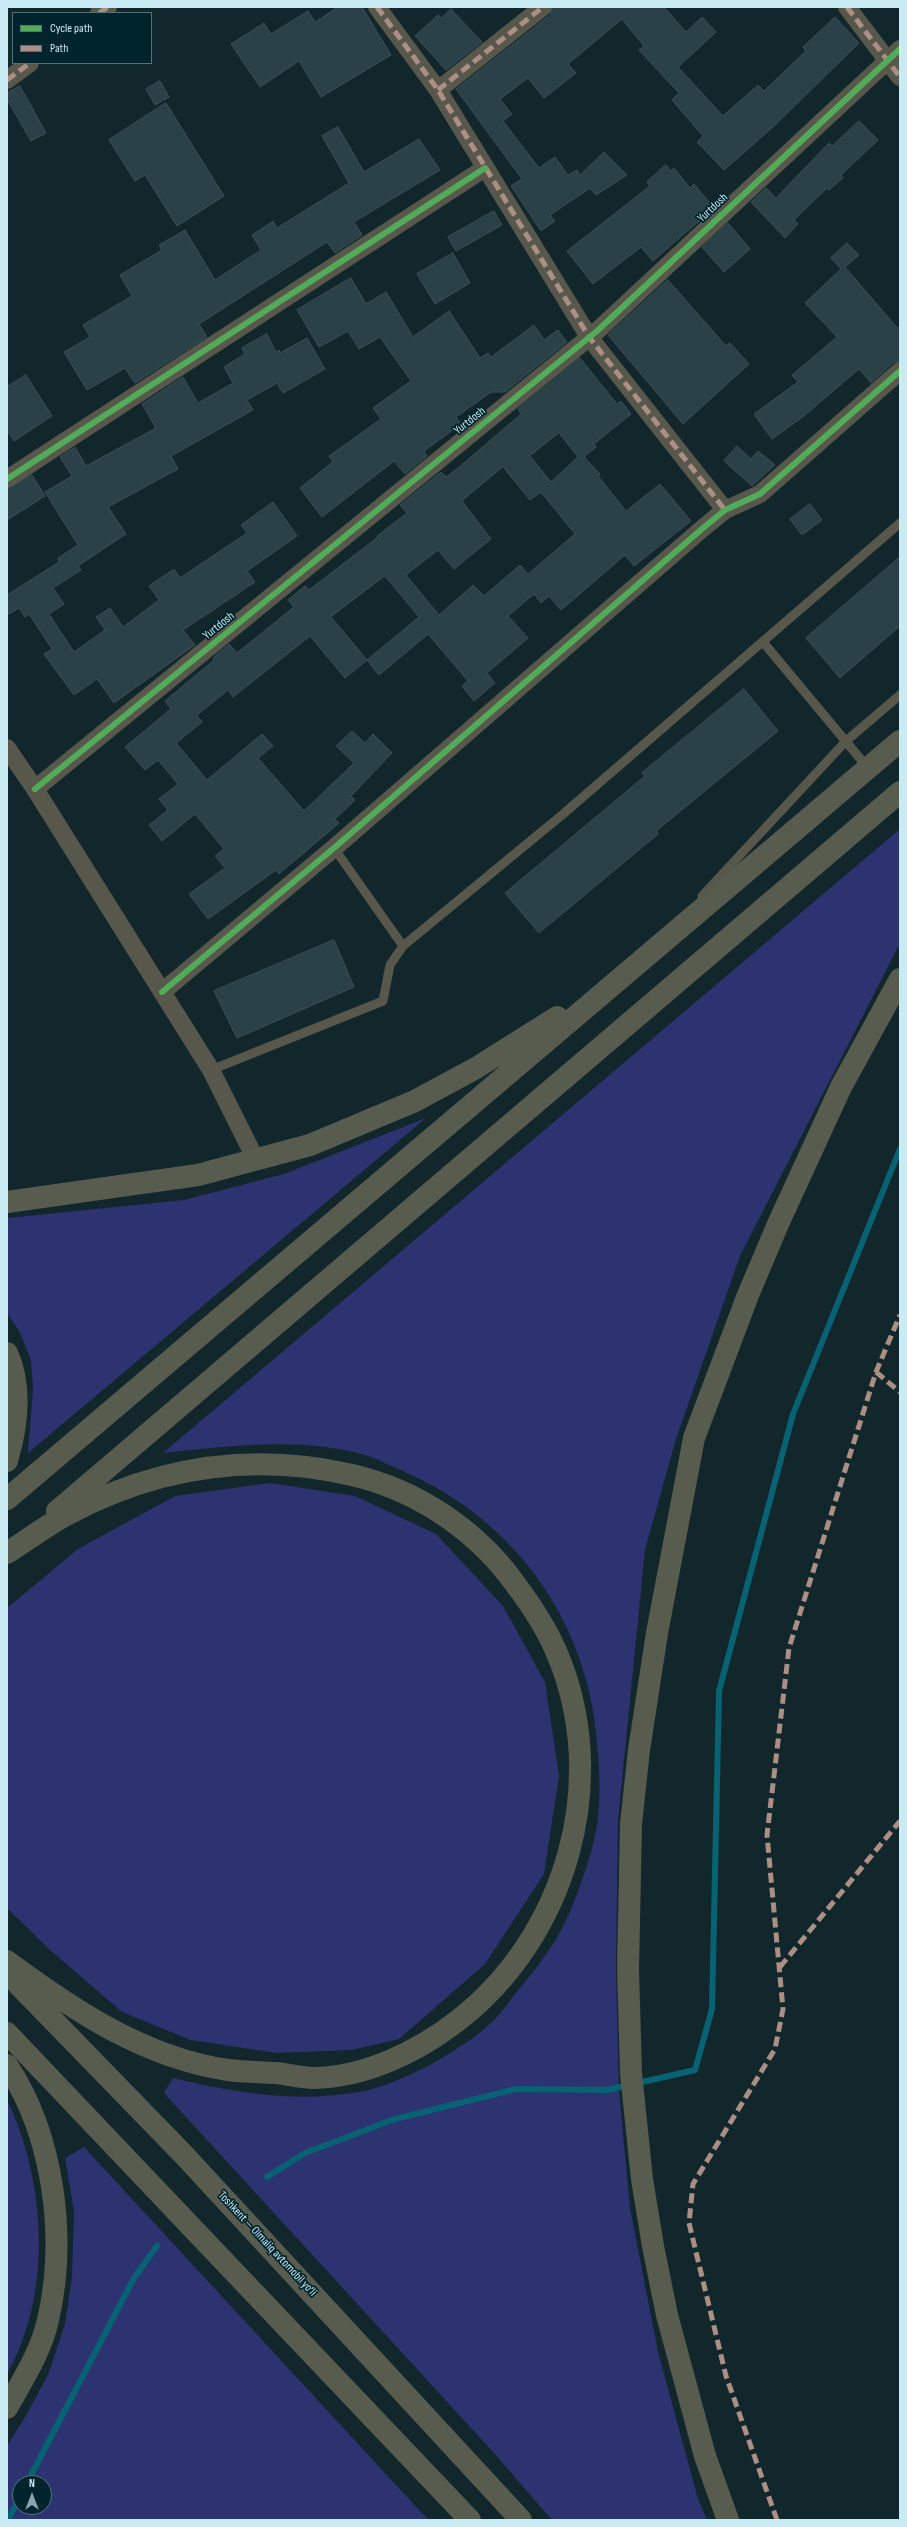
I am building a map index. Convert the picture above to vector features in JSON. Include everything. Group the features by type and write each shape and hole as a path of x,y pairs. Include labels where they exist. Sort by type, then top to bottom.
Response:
{"highway":[{"path":"7,1499 900,741"},
{"path":"7,1553 900,792"},
{"path":"7,1202 198,1176 310,1145 415,1101 536,1031 647,956"},
{"path":"728,2520 705,2456 667,2315 653,2246 642,2179 631,2073 628,1969 630,1824 639,1750 656,1640 694,1438 748,1295 778,1224 841,1087 900,979"},
{"path":"7,1353 14,1380 16,1404 14,1431 7,1461"},
{"path":"7,1553 63,1517 104,1497 189,1470 237,1464 285,1464 333,1470 381,1481 424,1502 466,1530 503,1565 533,1608 556,1651 572,1697 579,1746 580,1789 572,1849 555,1895 534,1937 506,1974 474,2008 438,2036 398,2057 357,2072 314,2078 228,2070 188,2061 112,2031 44,1989 7,1962"},
{"name":"Toshkent — Olmaliq avtomobil yo‘li","path":"7,1973 184,2155 521,2520"},
{"path":"7,2033 470,2520"},
{"path":"7,2065 36,2120 48,2162 55,2213 56,2276 48,2321 31,2365 7,2408"}],"street":[{"path":"377,7 438,90 589,337 725,510"},
{"path":"438,90 543,7"},
{"path":"847,7 900,77"},
{"name":"Yurtdosh","path":"35,789 589,337 900,49"},
{"path":"7,80 29,64"},
{"path":"7,479 485,168"},
{"path":"162,992 334,848 725,510 760,494 900,371"},
{"path":"7,748 35,789 211,1070 256,1160"}],"lane":[{"path":"211,1070 383,1002 390,965 403,946 562,815 900,523"},
{"path":"763,642 868,768"},
{"path":"647,956 846,741 900,695"},
{"path":"334,848 403,946"}],"shaded area":[{"path":"900,829 900,943 740,1256 675,1442 645,1550 618,1820 616,1971 619,2091 630,2208 658,2352 698,2499 707,2520 552,2520 494,2453 164,2093 173,2078 220,2088 266,2095 312,2097 359,2092 392,2082 429,2065 463,2045 494,2020 538,1965 559,1934 574,1902 592,1850 599,1808 599,1764 592,1707 581,1663 564,1621 541,1584 514,1549 481,1519 444,1493 403,1471 368,1456 344,1450 292,1444 266,1444 163,1453"},
{"path":"426,1118 28,1453 33,1388 31,1360 19,1331 7,1313 7,1218 184,1200 284,1174"},
{"path":"270,1483 355,1496 436,1534 503,1606 545,1682 559,1776 544,1874 485,1964 399,2039 352,2050 277,2053 191,2040 122,2012 50,1950 7,1908 7,1608 78,1549 175,1496"},
{"path":"7,2100 20,2132 30,2166 36,2201 39,2237 37,2274 32,2309 22,2343 7,2374"},
{"path":"84,2147 429,2520 7,2520 7,2446 24,2419 48,2375 65,2324 72,2277 74,2211 65,2158"}],"building":[{"path":"338,7 362,7 391,55 321,97 299,61 260,87 231,44 264,23 271,34 308,11 315,22"},
{"path":"553,7 664,7 686,32 702,17 716,32 678,67 723,116 758,85 764,91 806,51 803,47 835,17 859,43 773,127 724,170 697,142 703,136 672,100 679,93 639,50 644,46 622,19 568,64 576,73 544,98 528,78 500,99 512,114 503,121 539,168 555,157 568,175 577,170 580,175 604,152 627,175 596,195 590,188 550,215 555,221 541,231 511,186 522,179 456,89 550,15"},
{"path":"451,9 482,42 446,70 415,36 438,15 441,18"},
{"path":"160,81 169,97 155,105 146,89"},
{"path":"20,86 46,133 31,141 7,99 7,93"},
{"path":"166,103 224,196 177,226 145,175 135,181 109,140"},
{"path":"859,121 878,140 841,175 843,178 829,190 827,188 794,220 798,224 785,238 751,202 766,188 776,198 829,143 832,146"},
{"path":"338,127 364,172 419,139 440,170 354,222 362,235 335,253 327,242 199,324 207,337 135,383 125,368 87,390 64,352 90,337 83,325 132,296 120,275 162,250 159,245 185,230 215,280 261,250 252,235 273,221 277,228 349,183 322,136"},
{"path":"666,165 671,171 674,168 690,188 694,184 714,208 653,261 641,247 593,284 567,251 650,186 647,182"},
{"path":"494,211 502,225 456,251 448,237"},
{"path":"728,223 750,249 724,272 702,247"},
{"path":"847,243 859,255 845,267 900,331 900,361 893,363 871,383 859,369 804,416 772,439 754,414 798,382 792,375 837,337 805,303 841,269 831,258"},
{"path":"453,253 470,283 435,304 417,274"},
{"path":"351,278 366,304 386,292 413,337 449,311 480,358 488,353 491,357 534,325 544,340 558,330 567,342 505,392 491,392 456,417 461,424 424,451 427,456 405,474 394,461 322,517 300,488 333,462 329,456 381,419 373,408 411,381 380,337 359,349 348,331 319,347 297,310"},
{"path":"668,280 726,346 730,343 749,364 683,424 608,335"},
{"path":"267,334 276,352 279,350 280,353 307,338 325,369 283,393 277,383 247,400 253,410 171,456 178,469 108,507 126,534 78,566 81,570 53,588 64,604 49,614 74,652 105,630 96,617 110,608 123,627 159,600 149,586 174,569 180,578 247,533 241,525 273,502 297,536 247,571 255,582 183,630 195,645 114,703 97,679 74,695 44,654 52,649 29,614 25,617 19,608 7,615 7,595 59,562 58,558 78,545 45,492 72,476 60,457 75,447 86,466 156,428 142,404 183,377 198,403 233,383 224,367 245,354 242,348"},
{"path":"580,358 617,404 621,401 631,414 594,444 596,447 584,457 600,474 598,476 626,511 660,484 691,521 634,566 625,555 561,610 549,596 541,603 534,594 508,616 528,638 487,673 495,683 474,701 462,686 468,681 428,634 379,675 367,660 345,678 310,636 233,697 228,690 197,715 202,722 176,743 207,780 262,734 273,746 258,758 304,811 354,763 336,746 352,731 365,743 373,734 392,753 351,796 355,800 335,819 339,823 279,874 276,870 208,919 189,894 225,868 215,856 224,849 195,814 162,841 149,825 168,810 159,799 178,784 158,760 145,770 125,747 171,709 165,701 214,660 213,658 229,644 237,653 294,607 288,600 305,586 309,590 407,513 400,505 441,472 446,477 458,468 521,414 518,409","holes":["559,433 578,457 551,482 530,456","503,467 530,500 541,492 575,534 528,574 520,565 484,596 473,585 439,615 406,575 438,550 454,569 491,539 462,501","385,576 419,617 367,660 331,617"]},
{"path":"26,375 52,416 14,441 7,430 7,387"},
{"path":"737,446 751,459 758,451 775,465 752,486 724,461"},
{"path":"32,475 45,496 7,520 7,489"},
{"path":"810,504 822,520 802,535 790,519"},
{"path":"900,557 900,626 840,678 806,638"},
{"path":"744,689 778,731 656,831 658,834 539,933 505,893 645,776 642,773"},
{"path":"334,940 354,987 237,1038 214,991"}],"waterway":[{"path":"267,2177 305,2153 395,2119 516,2089 607,2090 695,2070 712,2009 719,1691 793,1414 900,1149"},
{"path":"31,2475 134,2278 157,2246"},
{"path":"8,2520 12,2512"}],"marked path":[{"path":"100,12 108,7"},
{"path":"377,7 438,90 589,337 725,510"},
{"path":"438,90 543,7"},
{"path":"847,7 900,77"},
{"path":"7,80 29,64"},
{"path":"777,2520 726,2376 689,2223 693,2184 775,2049 783,2009 767,1835 789,1648 876,1372 900,1315"},
{"path":"876,1372 900,1392"},
{"path":"780,1967 900,1821"}],"cycle path":[{"path":"35,789 597,331 900,49"},
{"path":"7,479 485,168"},
{"path":"162,992 334,848 703,528 725,510 760,494 900,371"}]}
